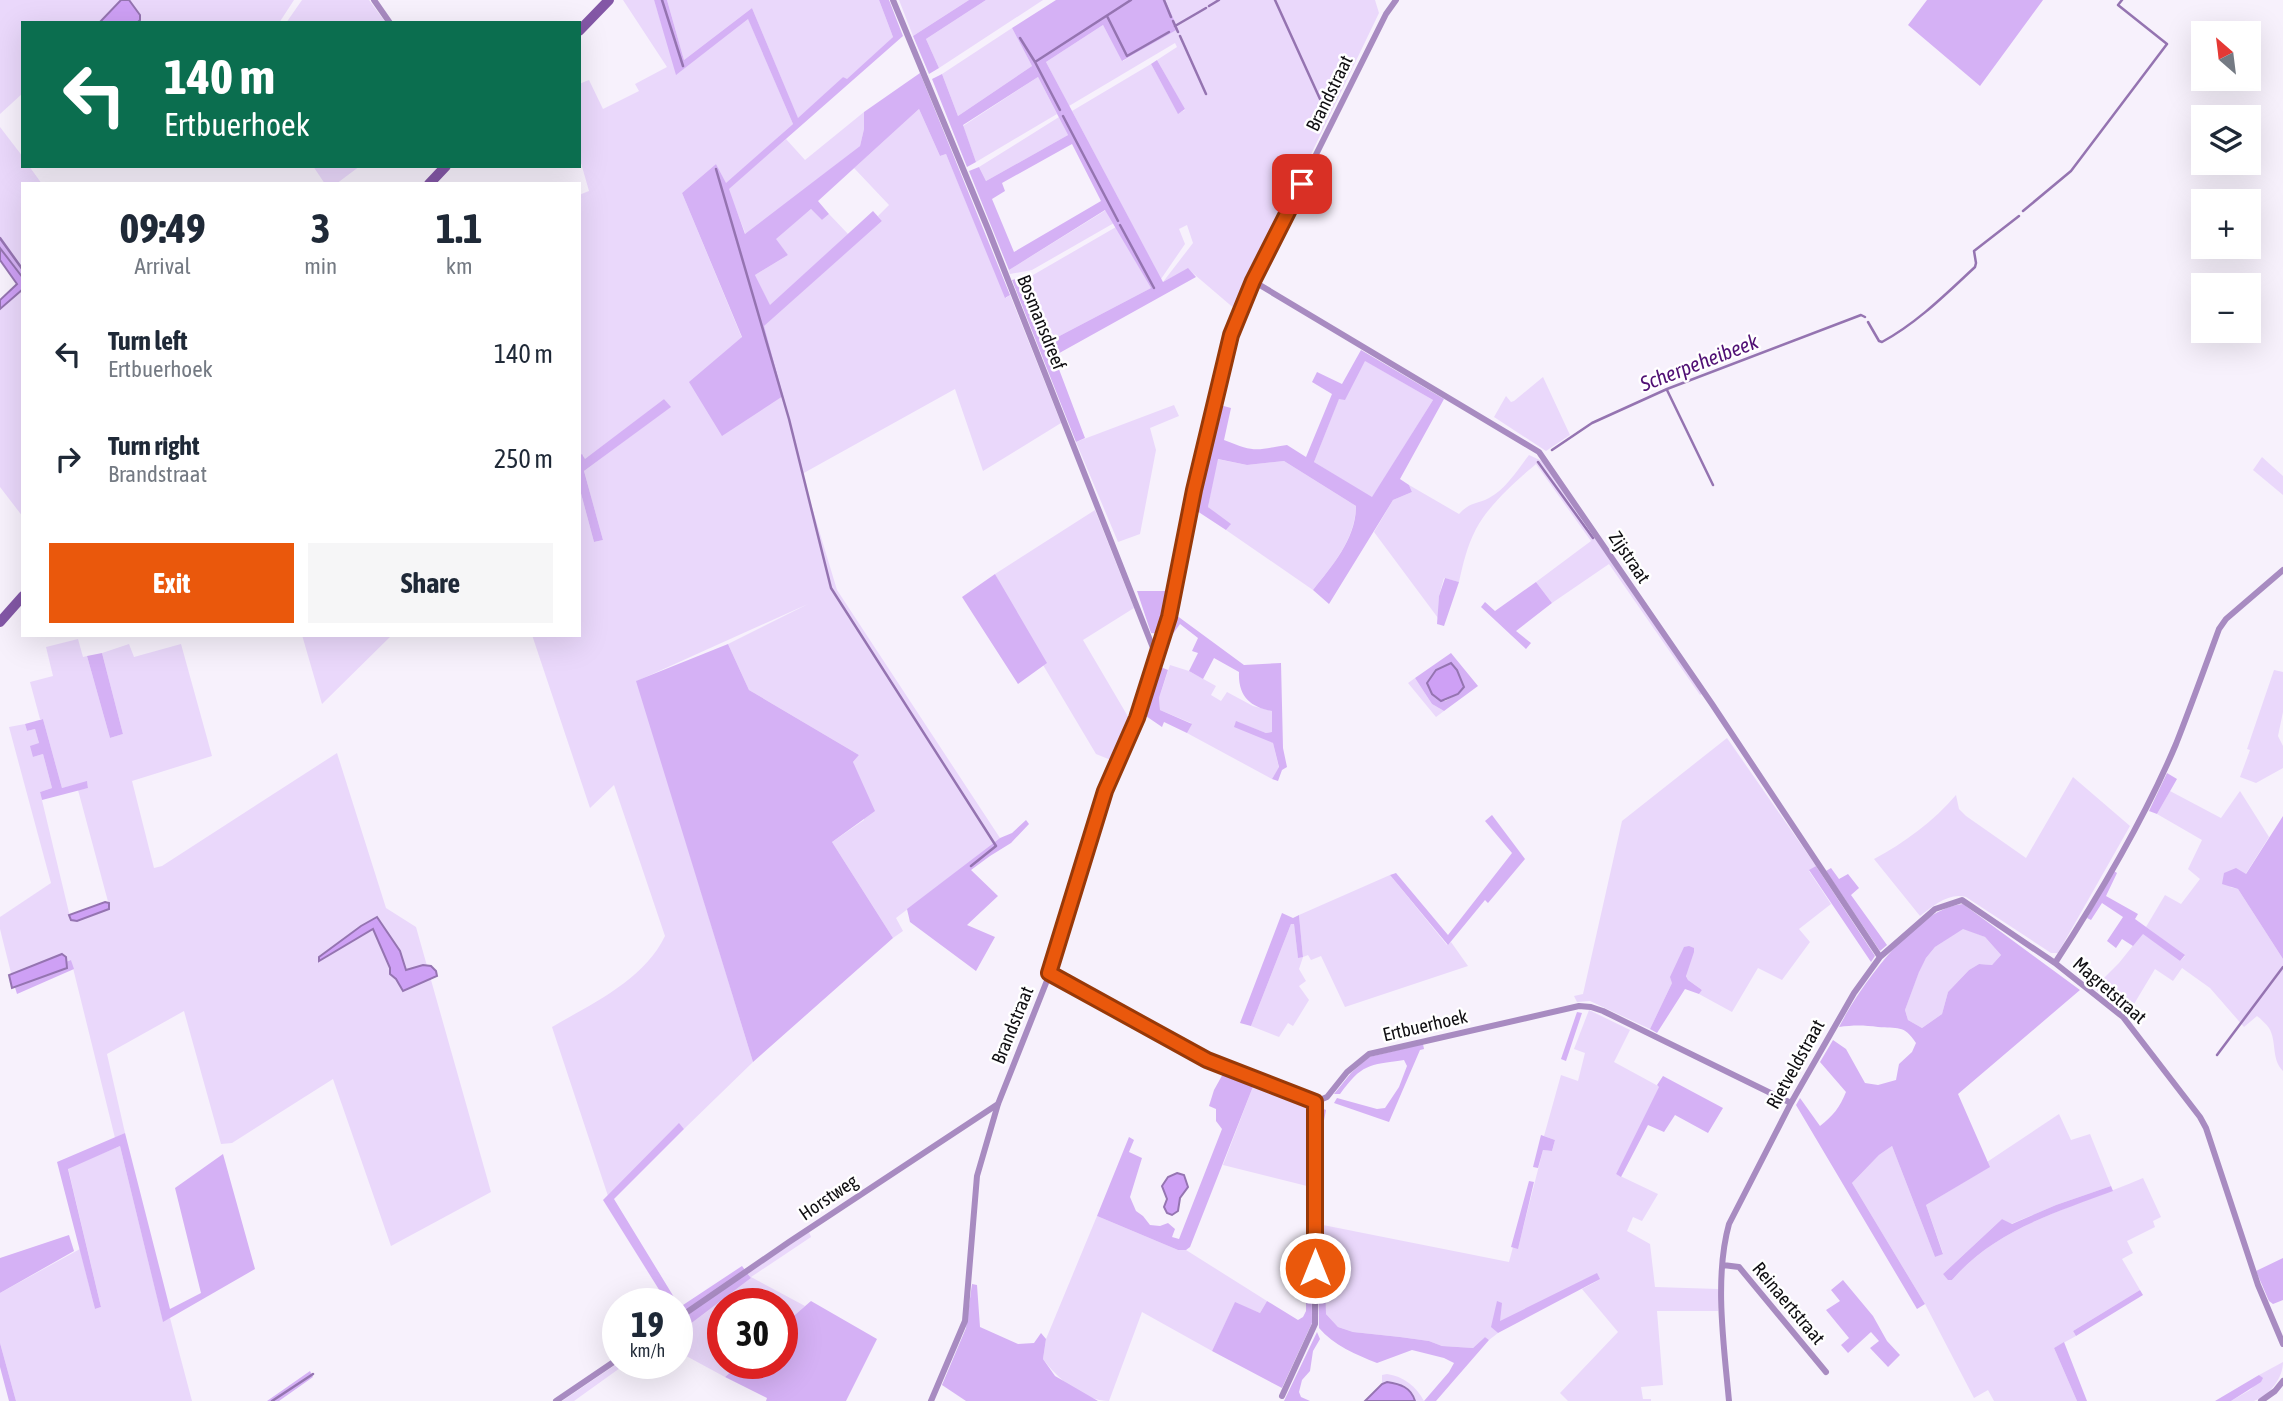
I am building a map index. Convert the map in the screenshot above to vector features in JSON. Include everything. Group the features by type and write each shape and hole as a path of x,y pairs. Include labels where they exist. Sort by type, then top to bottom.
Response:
{"street":[{"path":"374,0 389,21"},
{"path":"581,29 609,0"},
{"name":"Bosmansdreef","path":"893,0 988,229 1157,658"},
{"name":"Brandstraat","path":"931,1401 965,1321 977,1176 998,1104 1049,973 1105,791 1137,718 1169,617 1194,490 1231,335 1253,281 1396,0"},
{"path":"431,182 444,168"},
{"name":"Zijstraat","path":"1253,281 1539,452 1712,704 1880,957"},
{"name":"Magretstraat","path":"2283,570 2226,619 2219,629 2175,745 2147,804 2088,912 2055,963 2123,1017 2200,1117 2258,1285 2283,1344"},
{"path":"0,622 21,598"},
{"name":"Rietveldstraat","path":"1729,1401 1722,1311 1725,1239 1729,1224 1791,1103 1854,993 1880,957 1935,909 1962,900 2055,963"},
{"path":"1049,973 1207,1060 1315,1102 1315,1324 1282,1396"},
{"name":"Ertbuerhoek","path":"1315,1102 1326,1097 1347,1072 1369,1054 1579,1006 1603,1011 1791,1103"},
{"name":"Horstweg","path":"693,1308 998,1104"},
{"name":"Reinaertstraat","path":"1723,1265 1739,1267 1826,1372"},
{"path":"556,1401 602,1371"},
{"path":"2261,1401 2283,1381"}],"shaded area":[{"path":"0,0 294,0 280,21 21,21 21,95 0,114"},
{"path":"121,0 129,0 140,15 139,21 101,21"},
{"path":"302,0 369,0 385,21 287,21"},
{"path":"623,0 654,0 677,74 748,18 793,124 726,184 716,164 682,193 742,338 763,326 882,221 878,216 889,205 854,168 919,109 940,156 946,154 1006,298 1010,295 1061,423 983,471 955,389 802,474 837,590 1000,838 896,918 903,931 893,938 832,842 864,820 853,762 859,755 749,690 728,644 808,604 637,681 753,1062 684,1129 679,1124 608,1196 552,1027 631,978 656,952 665,936 614,785 590,808 533,637 581,637 581,493 594,542 603,540 584,471 670,407 664,399 585,460 581,456 581,194 589,191 581,163 581,83 589,80 603,109 639,91 635,84 667,67"},
{"path":"654,0 667,0 684,60 752,8 798,118 843,77 847,79 893,37 879,0 889,0 903,36 729,189 745,234 860,146 864,112 920,73 1010,295 1005,298 946,154 940,156 919,109 818,201 829,214 822,220 811,209 776,239 788,255 755,275 770,305 873,211 882,221 764,326 783,396 722,436 689,382 742,337 682,193 716,164 726,183 793,124 748,19 676,75"},
{"path":"667,0 879,0 893,37 847,80 843,77 798,119 752,8 684,60"},
{"path":"899,0 969,0 913,36"},
{"path":"969,0 986,0 926,39 939,68 929,74 913,36"},
{"path":"986,0 1043,0 939,68 926,39"},
{"path":"1056,0 1165,0 1178,29 1122,61 1103,25 1046,62 1163,282 1188,268 1196,277 1054,356 1085,438 1076,442 1012,280 1023,277 1048,342 1151,288 1105,210 1009,270 969,171 979,167 986,181 1068,135 1038,77 963,125 976,162 967,167 932,79 942,74 958,116 1032,66 1012,28","holes":["1072,144 1101,201 1014,252 992,199 1005,191 1002,183"]},
{"path":"1165,0 1375,0 1379,13 1236,310 1188,269 1163,282 1193,243 1187,225 1179,229 1185,244 1161,279 1072,111 1151,64 1178,113 1185,110 1157,60 1177,47 1175,43 1069,106 1046,62 1103,25 1123,61 1177,29"},
{"path":"1927,0 2043,0 1980,86 1908,25"},
{"path":"1012,28 1032,66 958,116 942,74"},
{"path":"1157,60 1185,109 1178,114 1151,64"},
{"path":"1038,77 1057,114 976,162 963,126"},
{"path":"864,112 860,146 746,235 728,189 786,139 805,160"},
{"path":"1059,117 1068,135 986,181 979,167"},
{"path":"0,127 21,154 21,168 30,168 41,182 21,182 21,267 0,238"},
{"path":"314,168 357,168 339,182 324,182"},
{"path":"811,209 822,220 829,214 848,234 770,306 755,275 788,255 775,239"},
{"path":"1106,210 1114,223 1032,270 1010,274 1009,270"},
{"path":"1116,227 1151,288 1048,342 1023,277 1033,275"},
{"path":"0,238 21,267 21,275 0,248"},
{"path":"0,248 21,275 21,291 0,309 0,300 17,284 0,260"},
{"path":"21,291 21,514 0,487 0,309"},
{"path":"1361,350 1444,399 1400,479 1409,485 1412,492 1393,500 1329,604 1313,590 1335,562 1347,541 1352,530 1356,506 1284,461 1247,465 1218,459 1208,507 1231,524 1226,530 1197,511 1220,405 1231,408 1224,440 1256,449 1287,445 1306,457 1332,394 1312,382 1317,372 1342,384","holes":["1365,361 1433,400 1372,497 1314,462 1339,399 1345,400"]},
{"path":"1364,360 1433,400 1372,498 1314,462 1339,398 1345,399"},
{"path":"1543,377 1570,435 1546,451 1494,417 1506,396 1511,402 1514,401"},
{"path":"664,399 671,407 584,471 603,540 594,542 581,493 581,455 585,459"},
{"path":"1174,405 1179,416 1150,428 1156,450 1140,534 1118,542 1076,442"},
{"path":"1529,455 1542,461 1702,694 1700,695 1609,564 1552,603 1536,582 1591,541 1536,464 1503,494 1481,521 1468,548 1459,582 1444,578 1439,596 1438,618 1374,532 1393,500 1412,492 1409,485 1459,514 1501,489"},
{"path":"2262,457 2283,476 2283,495 2253,470"},
{"path":"1217,459 1247,465 1284,461 1356,506 1352,530 1347,541 1335,562 1313,590 1226,530 1230,525 1208,507"},
{"path":"1095,510 1134,608 1083,640 1130,720 1111,760 1096,754 1043,665 995,574"},
{"path":"995,574 1047,663 1018,684 962,597"},
{"path":"1445,578 1459,582 1444,626 1437,624 1439,596"},
{"path":"1536,582 1552,603 1516,631 1531,643 1526,649 1481,607 1485,602 1495,611"},
{"path":"1137,591 1171,591 1161,634 1151,633"},
{"path":"1172,615 1176,615 1244,665 1281,663 1283,748 1287,767 1282,770 1278,781 1272,779 1279,767 1273,743 1234,727 1236,721 1266,733 1272,732 1272,711 1257,707 1247,699 1241,688 1239,672 1214,658 1203,679 1189,671 1198,653 1192,651 1198,638 1180,624 1170,638 1167,637"},
{"path":"303,637 390,637 322,704"},
{"path":"78,639 83,657 87,656 110,738 123,734 102,653 129,644 134,657 181,644 212,756 132,781 154,868 162,866 337,753 386,908 416,927 491,1192 391,1246 333,1079 232,1143 221,1144 184,1011 107,1054 125,1133 115,1138 71,960 13,981 0,929 0,917 51,883 9,727 25,724 27,731 35,729 39,743 33,757 43,754 52,788 40,792 71,921 110,909 78,790 88,788 87,782 62,788 30,682 53,676 46,647"},
{"path":"728,644 749,690 859,755 853,762 875,811 832,842 893,938 753,1062 636,681"},
{"path":"102,653 123,734 110,738 87,656"},
{"path":"1451,653 1478,686 1444,711 1432,704 1415,678","holes":["1451,663 1462,681 1458,694 1445,701 1432,694 1427,683"]},
{"path":"1451,663 1464,687 1458,694 1441,701 1432,694 1427,683 1436,670"},
{"path":"1170,665 1189,671 1216,686 1211,695 1221,701 1227,692 1253,706 1272,711 1272,732 1266,733 1237,722 1273,743 1279,768 1272,779 1187,733 1191,723 1160,710 1159,698"},
{"path":"1158,666 1168,670 1159,698 1160,710 1192,724 1187,733 1164,722 1162,727 1143,714"},
{"path":"2274,670 2283,672 2283,712 2278,736 2283,746 2283,768 2256,783 2240,777"},
{"path":"1415,678 1432,704 1444,711 1436,717 1408,683"},
{"path":"43,719 62,788 87,781 88,788 42,800 40,792 52,788 43,754 33,757 30,746 39,743 35,729 27,731 25,724"},
{"path":"1727,738 1816,866 1809,871 1831,904 1799,929 1810,942 1782,980 1758,968 1732,1012 1699,994 1702,990 1688,980 1686,975 1672,983 1650,1029 1590,1001 1577,1002 1574,996 1583,994 1622,821"},
{"path":"2167,773 2177,779 2157,814 2149,811"},
{"path":"2073,777 2130,826 2058,953 2051,953 1966,897 1947,898 1920,916 1874,859 1918,831 1956,795 1959,809 1966,816 2026,858"},
{"path":"2170,791 2221,818 2240,791 2269,837 2245,875 2230,887 2238,889 2283,959 2283,1071 2277,1061 2269,1028 2257,1016 2244,1027 2210,988 2182,968 2173,981 2155,969 2128,1014 2094,988 2143,933 2180,961 2185,956 2146,927 2165,895 2181,904 2200,879 2188,869 2202,840 2157,814"},
{"path":"1492,815 1525,859 1488,903 1485,900 1448,945 1390,875 1396,873 1448,935 1512,853 1485,821"},
{"path":"2283,816 2283,959 2238,889 2222,884 2224,873 2236,868 2246,874"},
{"path":"1026,820 1029,824 1011,843 971,870 998,896 967,925 995,937 976,971 910,922 907,909"},
{"path":"1816,866 1875,956 1871,962 1809,870"},
{"path":"1831,868 1839,879 1848,874 1859,888 1851,895 1887,945 1880,951 1826,871"},
{"path":"2114,871 2117,873 2106,896 2138,914 2135,919 2185,955 2180,961 2143,934 2133,946 2122,939 2116,948 2107,941 2123,917 2102,903 2091,920 2087,918"},
{"path":"1390,875 1447,945 1451,942 1468,966 1345,1007 1321,956 1311,960 1308,955 1303,957 1299,915"},
{"path":"105,902 109,903 109,909 77,921 71,920 69,915"},
{"path":"1963,904 2080,990 1958,1094 1990,1167 1926,1205 1943,1254 1935,1257 1892,1146 1879,1155 1852,1183 1925,1304 1917,1309 1796,1105 1800,1098 1820,1126 1841,1102 1846,1092 1820,1062 1833,1040 1846,1049 1865,1083 1878,1085 1896,1080 1899,1064 1912,1052 1916,1043 1908,1033 1895,1028 1839,1027 1860,991 1891,952 1926,919 1945,909","holes":["1963,929 1985,937 2001,955 1992,965 1979,964 1969,970 1948,992 1942,1014 1922,1028 1908,1020 1905,1010 1919,972 1935,947"]},
{"path":"1282,913 1293,918 1299,915 1303,957 1298,958 1294,924 1291,924 1251,1026 1240,1023"},
{"path":"377,917 400,951 406,970 423,965 431,966 437,976 403,991 390,974 390,968 373,929 319,961 319,957"},
{"path":"1291,924 1294,924 1298,957 1303,957 1299,969 1306,981 1299,986 1309,1000 1293,1026 1288,1023 1279,1037 1251,1026"},
{"path":"1963,928 1985,937 2001,955 1992,965 1979,964 1969,970 1948,992 1942,1014 1922,1028 1908,1020 1905,1010 1919,971 1935,947"},
{"path":"1684,947 1694,948 1694,952 1686,976 1702,990 1699,994 1685,989 1657,1033 1650,1029 1672,983 1670,977"},
{"path":"62,954 66,957 67,968 12,988 9,975"},
{"path":"71,960 74,969 17,994 13,981"},
{"path":"1589,1010 1630,1030 1614,1062 1660,1087 1616,1174 1658,1194 1642,1221 1633,1217 1627,1231 1650,1244 1655,1287 1718,1289 1718,1311 1657,1311 1663,1385 1641,1387 1643,1399 1651,1401 1568,1401 1560,1393 1618,1332 1582,1289 1599,1280 1492,1327 1498,1333 1489,1340 1485,1337 1473,1348 1442,1346 1429,1341 1353,1332 1338,1327 1326,1314 1325,1269 1318,1268 1318,1224 1509,1262 1513,1247 1518,1248 1543,1150 1552,1151 1555,1140 1544,1136 1561,1075 1578,1081 1585,1053 1574,1049"},
{"path":"1577,1012 1582,1013 1566,1061 1561,1059"},
{"path":"1423,1044 1424,1049 1420,1050 1389,1122 1334,1103 1337,1098 1377,1109 1385,1108 1399,1087 1407,1066 1404,1060 1382,1063 1360,1071 1340,1094 1334,1094 1369,1057"},
{"path":"1224,1072 1254,1084 1190,1247 1178,1250 1097,1216 1129,1137 1134,1140 1129,1152 1142,1158 1130,1197 1136,1211 1150,1225 1168,1223 1175,1229 1172,1237 1179,1239 1222,1129 1216,1121 1216,1109 1209,1106"},
{"path":"1663,1076 1723,1108 1708,1133 1675,1115 1664,1132 1648,1125 1621,1177 1616,1174"},
{"path":"1254,1084 1310,1106 1311,1187 1223,1165"},
{"path":"1321,1108 1326,1110 1322,1131 1322,1224 1318,1224 1318,1115"},
{"path":"2059,1114 2071,1140 2090,1134 2111,1186 2011,1224 2002,1219 1943,1274 1952,1280 1972,1260 2016,1230 2143,1178 2161,1217 2153,1221 2155,1227 2127,1241 2133,1253 2122,1259 2140,1290 2073,1331 2076,1336 2054,1348 2077,1401 1994,1401 1988,1390 1974,1398 1925,1304 1852,1183 1879,1155 1892,1146 1935,1257 1943,1253 1926,1205 1989,1167 1987,1162"},
{"path":"679,1123 684,1129 614,1199 668,1288 658,1288 603,1200"},
{"path":"125,1133 170,1309 201,1293 175,1188 223,1154 255,1269 163,1322 120,1146 68,1169 101,1307 95,1309 57,1162"},
{"path":"1541,1135 1555,1140 1552,1151 1543,1150 1538,1168 1533,1167"},
{"path":"120,1146 163,1321 170,1318 192,1401 16,1401 0,1343 0,1293 80,1249 95,1309 101,1307 68,1168"},
{"path":"1177,1173 1184,1175 1188,1187 1180,1198 1178,1211 1172,1215 1167,1213 1164,1207 1167,1199 1162,1186 1168,1177"},
{"path":"1529,1181 1534,1182 1518,1249 1511,1247"},
{"path":"2111,1186 2113,1191 2047,1216 2006,1236 1969,1263 1952,1280 1948,1280 1943,1274 2002,1219 2012,1224"},
{"path":"1097,1216 1178,1250 1186,1250 1267,1301 1260,1313 1235,1303 1212,1351 1142,1312 1109,1401 1080,1393 1063,1381 1043,1359 1046,1339"},
{"path":"1311,1218 1312,1323 1282,1388 1212,1351 1235,1302 1260,1313 1267,1301 1298,1320 1303,1317 1306,1311 1306,1219"},
{"path":"809,1232 811,1237 751,1277 771,1288 738,1288 751,1278 748,1273"},
{"path":"69,1235 74,1251 0,1293 0,1258"},
{"path":"2283,1258 2283,1300 2273,1304 2269,1301 2256,1271"},
{"path":"742,1266 751,1278 738,1288 709,1288"},
{"path":"1318,1268 1325,1268 1326,1314 1338,1327 1353,1332 1429,1341 1442,1346 1473,1348 1485,1337 1489,1340 1436,1401 1424,1401 1454,1363 1412,1350 1377,1363 1331,1340 1319,1328"},
{"path":"1597,1273 1600,1279 1498,1333 1491,1327 1497,1301 1502,1303 1500,1321"},
{"path":"1843,1280 1873,1316 1887,1341 1900,1355 1888,1367 1870,1348 1879,1341 1871,1332 1848,1353 1841,1345 1849,1338 1826,1310 1840,1301 1831,1290"},
{"path":"972,1284 977,1285 980,1327 1018,1344 1034,1343 1041,1333 1046,1339 1043,1359 1055,1376 1098,1401 966,1401 942,1385 966,1328"},
{"path":"707,1289 707,1311 693,1322 693,1298"},
{"path":"2140,1290 2143,1295 2076,1336 2073,1331"},
{"path":"811,1301 877,1339 846,1401 766,1401 767,1398 729,1379 798,1379 798,1312"},
{"path":"798,1302 805,1306 798,1312"},
{"path":"707,1311 707,1367 693,1360 693,1322"},
{"path":"1317,1332 1320,1339 1313,1351 1310,1371 1302,1380 1299,1392 1301,1397 1310,1401 1284,1401"},
{"path":"2064,1342 2087,1401 2077,1401 2054,1348"},
{"path":"0,1343 16,1401 9,1401 0,1367"},
{"path":"2283,1362 2278,1380 2265,1395 2254,1401 2231,1401 2250,1390 2262,1378 2259,1375"},
{"path":"310,1371 313,1377 279,1401 267,1401"},
{"path":"602,1374 602,1379 605,1379 574,1401 562,1401"},
{"path":"1387,1374 1409,1383 1424,1401 1415,1401 1410,1392 1402,1386 1382,1384 1382,1375"},
{"path":"2259,1375 2263,1378 2261,1382 2231,1401 2215,1401"},
{"path":"1387,1382 1404,1387 1411,1392 1415,1401 1365,1401"}],"waterway":[{"path":"662,0 683,66"},
{"path":"1020,38 1035,62 1131,0"},
{"path":"1164,0 1171,17"},
{"path":"1209,6 1219,0"},
{"path":"1275,0 1325,110"},
{"name":"Scherpeheibeek","path":"2023,211 2071,171 2167,44 2118,5 2122,0"},
{"path":"1175,26 1206,8"},
{"path":"1107,16 1127,56 1169,32"},
{"path":"1173,21 1178,32"},
{"path":"1180,36 1206,94"},
{"path":"1035,62 1060,110"},
{"path":"1063,116 1118,221"},
{"path":"716,169 789,419 831,588 996,846 971,866"},
{"name":"Scherpeheibeek","path":"1868,322 1882,342 1907,326 1931,308 1975,267 1974,251 2019,216"},
{"path":"1120,225 1154,288"},
{"path":"0,238 21,267"},
{"name":"Scherpeheibeek","path":"1552,450 1592,423 1667,389 1861,315 1865,317"},
{"path":"1667,390 1713,485"},
{"name":"Scherpeheibeek","path":"1538,462 1593,538"},
{"path":"2217,1055 2283,967"},
{"path":"272,1401 313,1374"}],"route":[{"path":"1302,184 1253,281 1231,335 1194,490 1169,617 1137,718 1105,791 1049,973 1207,1060 1315,1102 1315,1268"}]}
